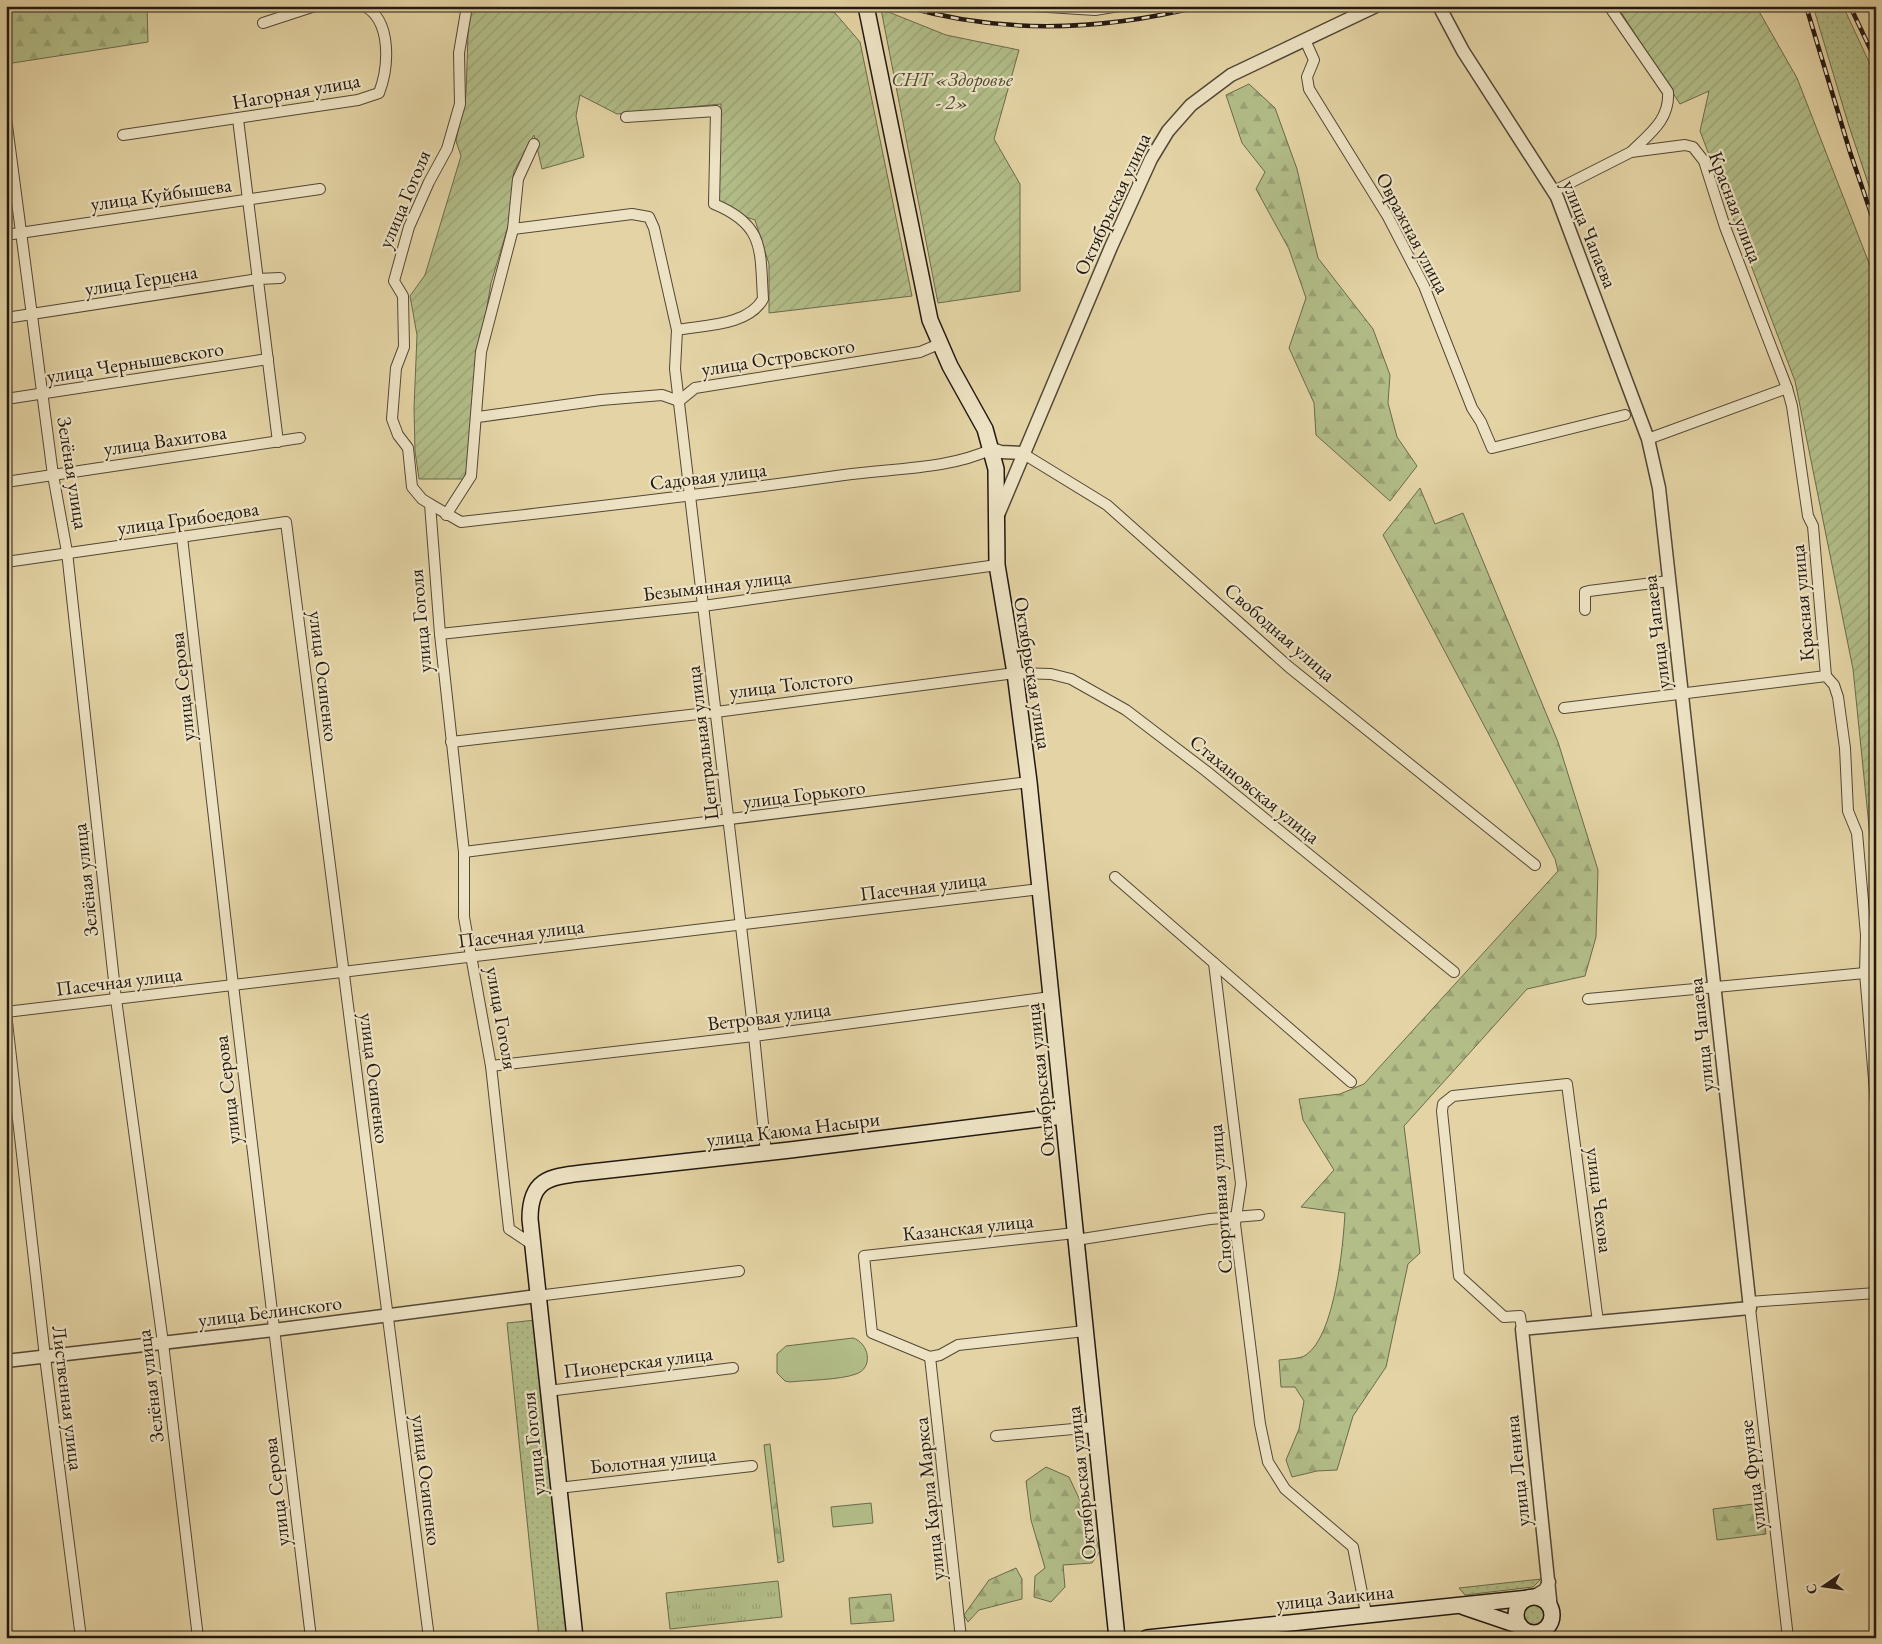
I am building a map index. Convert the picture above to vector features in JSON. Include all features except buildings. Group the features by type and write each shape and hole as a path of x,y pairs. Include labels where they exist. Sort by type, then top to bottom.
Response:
{"main road":[{"name":"Октябрьская улица","path":"866,6 923,294 939,344 975,408 992,449 996,469 997,565 1016,673 1029,782 1116,1638"},
{"name":"улица Каюма Насыри","path":"534,1193 541,1184 556,1176 766,1153 1063,1116"},
{"name":"улица Гоголя","path":"534,1193 530,1204 530,1219 537,1296 575,1638"},
{"name":"улица Заикина","path":"1147,1638 1366,1613 1531,1598"},
{"path":"1458,1605 1528,1632 1540,1632 1549,1626 1552,1612 1544,1600 1531,1598 1517,1610 1528,1632"},
{"name":"улица Ленина","path":"1552,1612 1556,1638"}],"street":[{"path":"263,23 315,6"},
{"name":"Нагорная улица","path":"123,136 358,100 379,93 384,80 386,57 383,30 378,16 364,6"},
{"name":"улица Гоголя","path":"467,6 459,53 460,104 447,149 429,182 409,227 394,281 403,296 404,347 396,368 392,419 398,435 408,448 412,487 422,500 430,504 440,634 464,852 464,918 491,1066 509,1229 533,1245"},
{"path":"1032,6 1095,10 1119,6"},
{"name":"Октябрьская улица","path":"996,520 1022,453 1111,247 1151,159 1168,131 1191,105 1231,75 1376,6"},
{"name":"улица Чапаева","path":"1439,6 1463,51 1554,191 1648,439 1659,488 1749,1305"},
{"path":"1554,191 1631,152 1669,107 1668,92 1609,6"},
{"name":"Овражная улица","path":"1305,40 1314,60 1307,77 1309,89 1387,215 1424,286 1472,408 1481,422 1492,448 1625,415"},
{"path":"626,117 716,111 714,204 744,220 759,243 763,299 759,306 748,314 736,319 677,330"},
{"name":"Зелёная улица","path":"6,118 8,154 34,314 53,475 67,552 116,999 163,1343 198,1638"},
{"path":"238,119 278,442"},
{"path":"446,514 471,476 478,417 481,352 513,229 518,179 534,144"},
{"name":"Красная улица","path":"1631,152 1685,145 1692,146 1704,161 1725,227 1787,388 1792,406 1808,516 1813,526 1826,676 1834,684 1838,697 1845,748 1848,810 1857,833 1866,935 1865,973 1876,1103"},
{"name":"улица Куйбышева","path":"6,235 320,189"},
{"name":"Центральная улица","path":"513,229 609,215 642,214 649,217 658,242 677,330 675,369 754,1036 766,1153"},
{"name":"улица Герцена","path":"6,318 258,279 280,278"},
{"name":"улица Островского","path":"679,401 695,388 920,352 939,344"},
{"name":"улица Чернышевского","path":"6,399 268,359"},
{"path":"1648,439 1787,388"},
{"path":"478,417 601,400 662,394 679,401"},
{"name":"улица Вахитова","path":"6,482 300,438"},
{"name":"Садовая улица","path":"430,504 461,522 690,496 948,463 974,457 992,449"},
{"name":"Свободная улица","path":"992,449 1001,452 1022,453 1107,505 1289,667 1535,865"},
{"name":"улица Грибоедова","path":"6,562 286,522"},
{"name":"улица Осипенко","path":"286,522 429,1638"},
{"name":"улица Серова","path":"182,537 232,986 311,1638"},
{"name":"Безымянная улица","path":"440,634 703,606 997,565"},
{"path":"1585,610 1585,592 1669,581"},
{"name":"улица Толстого","path":"451,742 716,712 1016,673"},
{"name":"Стахановская улица","path":"1016,673 1051,674 1071,679 1126,710 1206,771 1454,972"},
{"path":"1564,708 1826,676"},
{"name":"улица Горького","path":"464,852 729,821 1029,782"},
{"path":"1115,877 1351,1082"},
{"name":"Пасечная улица","path":"6,1013 1040,889"},
{"name":"Спортивная улица","path":"1214,963 1241,1184 1236,1217 1260,1424 1268,1462 1285,1489 1353,1547 1366,1613"},
{"path":"1588,999 1865,973"},
{"name":"Ветровая улица","path":"491,1066 754,1036 1051,997"},
{"name":"Лиственная улица","path":"6,1013 45,1357 81,1638"},
{"name":"улица Чехова","path":"1522,1329 1520,1316 1504,1317 1459,1276 1442,1111 1444,1104 1453,1096 1567,1084 1598,1322"},
{"name":"Казанская улица","path":"930,1357 872,1333 864,1256 1076,1237 1193,1221 1259,1215"},
{"path":"537,1296 739,1271"},
{"path":"1522,1329 1876,1293"},
{"name":"улица Белинского","path":"6,1362 537,1296"},
{"name":"улица Фрунзе","path":"1749,1305 1788,1638"},
{"name":"улица Ленина","path":"1522,1329 1552,1612"},
{"path":"930,1357 940,1355 958,1345 1085,1331"},
{"name":"улица Карла Маркса","path":"930,1357 961,1638"},
{"name":"Пионерская улица","path":"548,1391 733,1368"},
{"path":"996,1436 1095,1427"},
{"name":"Болотная улица","path":"558,1488 752,1466"},
{"path":"1531,1598 1545,1590 1549,1582"}],"green space":[{"path":"6,6 147,6 148,42 6,64"},
{"path":"469,6 805,6 835,13 860,42 912,296 769,313 769,264 755,220 717,207 721,104 617,114 580,95 576,116 584,157 542,169 534,135 514,171 509,223 491,283 476,372 469,461 464,479 419,479 415,451 414,408 417,335 410,296 425,275 461,156 456,141 466,93"},
{"path":"1617,6 1756,6 1797,78 1876,281 1876,895 1853,669 1795,381 1700,131 1709,91 1680,104"},
{"path":"1813,6 1843,6 1876,77 1876,207 1848,123"},
{"name":"СНТ «Здоровье - 2»","path":"881,9 946,35 1019,50 994,139 1020,184 1020,291 938,303"},
{"path":"1249,84 1275,108 1297,169 1318,258 1373,329 1390,375 1388,403 1397,437 1417,466 1390,501 1316,435 1314,403 1289,348 1306,298 1289,249 1256,189 1265,172 1242,143 1226,95"},
{"path":"1420,488 1435,524 1463,513 1558,742 1598,870 1596,937 1585,976 1527,989 1404,1126 1420,1253 1408,1264 1386,1367 1353,1416 1337,1470 1317,1471 1292,1477 1286,1460 1299,1429 1304,1401 1295,1387 1281,1387 1279,1360 1306,1355 1316,1345 1324,1329 1336,1289 1345,1213 1301,1207 1334,1170 1303,1120 1299,1099 1340,1094 1364,1084 1558,871 1555,859 1383,535"},
{"path":"536,1320 568,1638 539,1638 507,1323"},
{"path":"853,1338 863,1345 867,1356 865,1367 856,1374 833,1379 790,1382 785,1381 777,1373 777,1354 786,1346"},
{"path":"770,1444 784,1561 778,1563 764,1445"},
{"path":"1046,1467 1069,1477 1092,1526 1100,1551 1092,1563 1063,1565 1065,1587 1051,1602 1034,1597 1035,1576 1045,1568 1031,1520 1026,1481"},
{"path":"871,1503 873,1523 833,1527 831,1507"},
{"path":"1762,1503 1766,1534 1717,1540 1713,1509"},
{"path":"1016,1568 1022,1579 1022,1599 979,1610 968,1622 964,1615 989,1580"},
{"path":"1541,1579 1533,1587 1465,1595 1459,1588"},
{"path":"778,1581 782,1617 670,1629 666,1593"},
{"path":"891,1594 894,1621 851,1624 849,1598"},
{"path":"1534,1604 1539,1605 1545,1611 1545,1621 1539,1627 1534,1628 1529,1627 1523,1621 1522,1616 1523,1611 1529,1605"}],"railway":[{"path":"904,6 978,22 1052,26 1090,25 1127,21 1201,6"},
{"path":"1806,6 1850,152 1876,228"},
{"path":"1850,6 1876,61"},
{"path":"1871,6 1876,17"}]}
